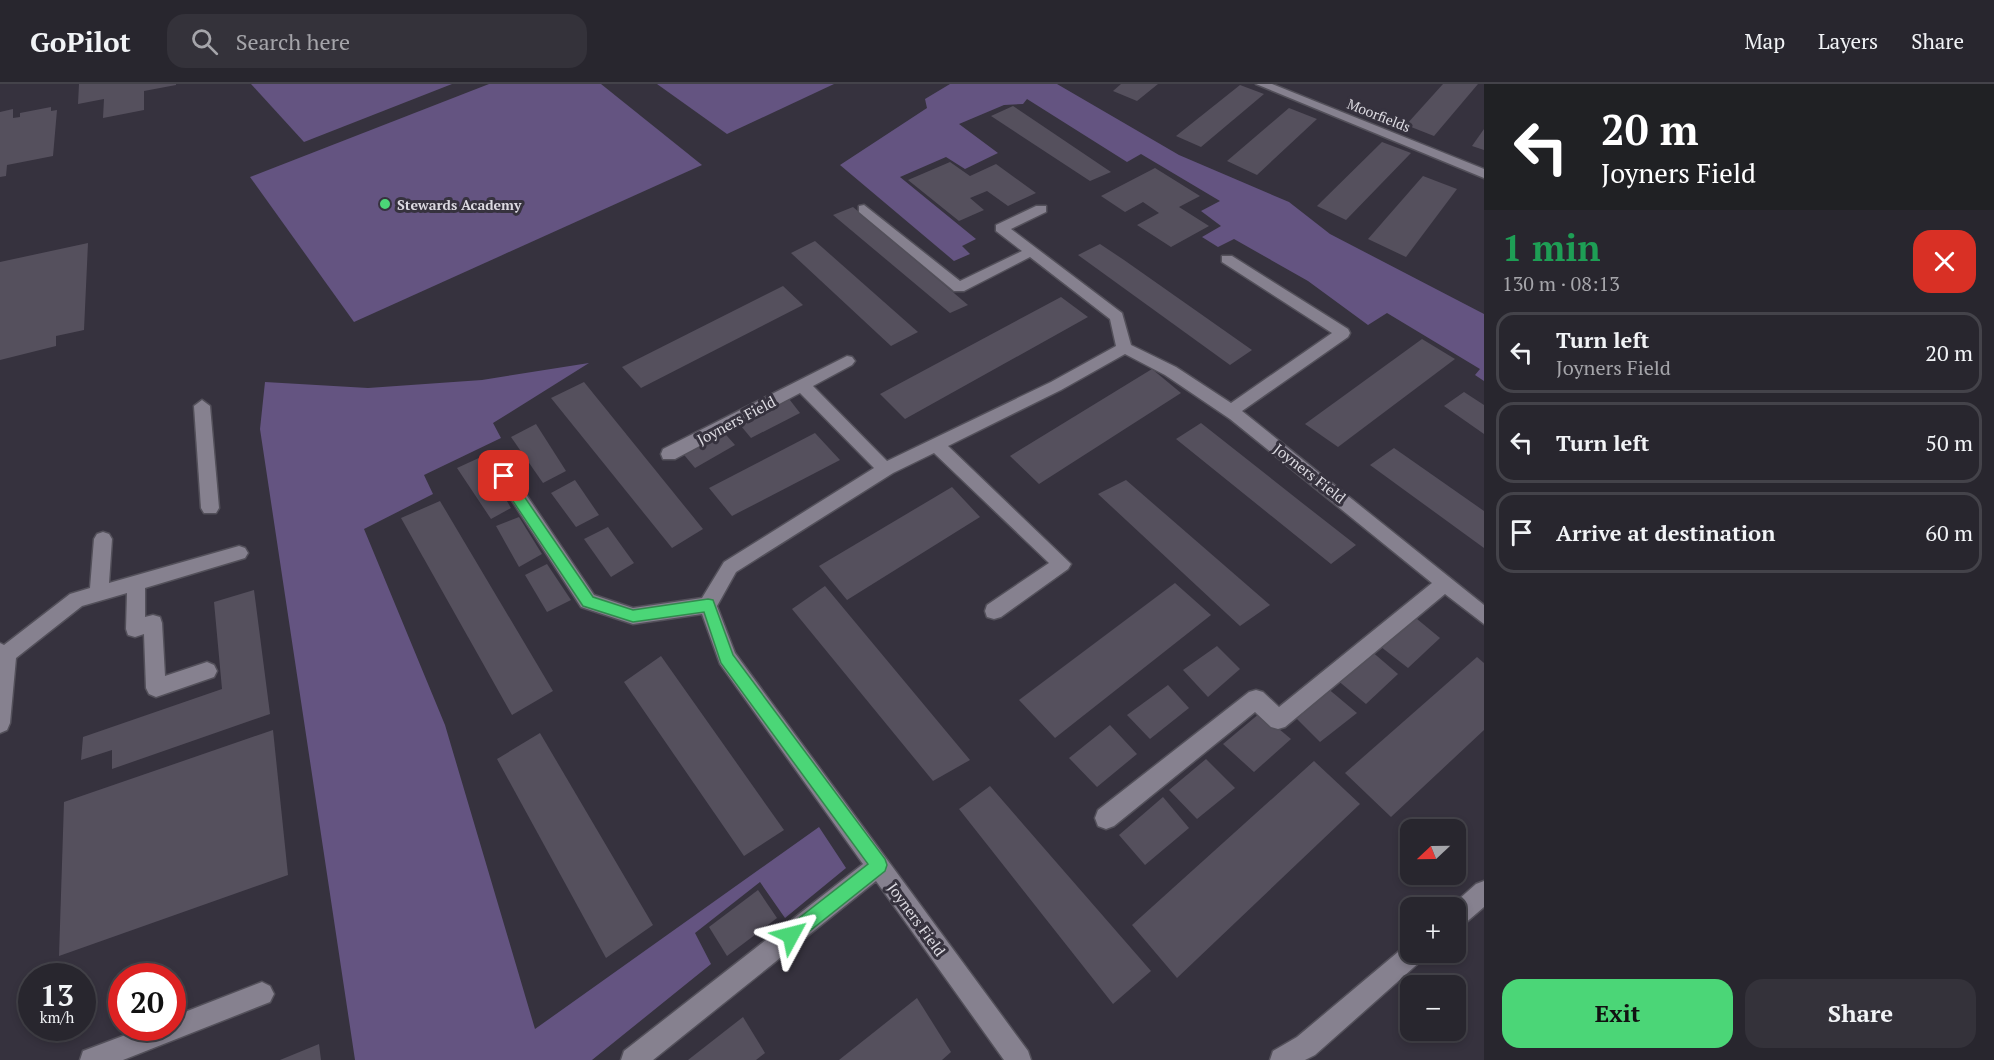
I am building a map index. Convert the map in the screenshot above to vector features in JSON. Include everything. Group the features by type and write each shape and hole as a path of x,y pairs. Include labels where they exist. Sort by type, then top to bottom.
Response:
{"street":[{"name":"Moorfields","path":"1262,84 1484,174"},
{"path":"1284,93 1294,84"},
{"path":"864,208 959,288 1029,252"},
{"path":"492,458 588,601 633,616 708,605 730,567 886,470 938,446 1124,348 1117,317 1029,252 1001,228 1041,208"},
{"path":"1227,259 1343,333 1232,411"},
{"name":"Joyners Field","path":"1124,348 1161,363 1232,411 1388,533 1484,616"},
{"name":"Joyners Field","path":"669,454 847,361"},
{"path":"802,385 886,470"},
{"path":"202,406 210,508"},
{"path":"938,446 1062,564 994,611"},
{"path":"99,593 103,539"},
{"path":"0,723 4,653 76,600 239,554"},
{"path":"136,582 135,629 153,623 156,688 207,671"},
{"path":"1106,818 1256,699 1278,720 1445,583"},
{"name":"Joyners Field","path":"708,605 727,658 1019,1060"},
{"path":"633,1060 879,865"},
{"path":"1466,908 1484,892"},
{"path":"1282,1060 1306,1046 1401,963"},
{"path":"92,1060 262,994"}],"shaded area":[{"path":"251,84 452,84 304,142"},
{"path":"489,84 601,84 702,165 354,322 250,177"},
{"path":"657,84 834,84 727,134"},
{"path":"950,84 1057,84 1179,155 1289,202 1330,234 1484,314 1484,381 1475,375 1480,369 1387,313 1368,325 1308,281 1234,239 1218,247 1202,237 1221,226 1201,211 1220,201 1141,154 1127,162 1027,99 1023,104 1004,105 959,124 998,153 965,169 946,157 900,177 976,239 962,246 970,254 954,261 840,165 927,108 925,99"},
{"path":"589,363 493,423 501,438 424,475 433,494 364,529 445,725 535,1029 819,827 846,868 785,918 760,882 695,933 711,964 592,1060 355,1060 260,429 265,382 368,388 482,380"}],"building":[{"path":"79,84 176,85 144,91 144,110 103,118 104,99 78,104"},
{"path":"1121,84 1158,84 1137,101 1113,91"},
{"path":"1443,84 1478,84 1434,136 1406,125"},
{"path":"1240,85 1264,94 1201,147 1176,136"},
{"path":"1013,106 1111,172 1090,181 991,116"},
{"path":"51,107 51,111 57,110 53,156 7,165 6,176 0,177 0,112 13,109 13,118 20,117 20,113"},
{"path":"1289,108 1317,119 1257,175 1227,161"},
{"path":"1484,129 1484,150 1472,146"},
{"path":"1382,142 1411,153 1346,220 1317,206"},
{"path":"950,162 970,176 996,164 1036,193 1008,206 987,191 970,198 984,210 959,221 908,180"},
{"path":"1155,168 1200,196 1179,207 1209,226 1171,247 1137,225 1159,213 1143,202 1125,212 1101,196"},
{"path":"1423,176 1457,189 1406,257 1368,239"},
{"path":"853,207 968,305 950,313 833,215"},
{"path":"815,241 918,332 891,346 791,253"},
{"path":"88,243 84,330 56,336 56,346 0,360 0,262"},
{"path":"1100,244 1252,350 1230,365 1078,255"},
{"path":"783,286 803,305 641,388 622,367"},
{"path":"1061,297 1088,317 905,419 880,394"},
{"path":"1422,339 1455,359 1338,447 1305,424"},
{"path":"1152,369 1181,393 1039,484 1010,456"},
{"path":"584,382 703,529 672,548 551,398"},
{"path":"1464,392 1484,405 1484,434 1444,406"},
{"path":"786,395 800,413 751,438 736,420"},
{"path":"1201,423 1356,545 1331,564 1176,439"},
{"path":"536,424 566,471 543,483 511,437"},
{"path":"720,428 735,445 695,468 680,450"},
{"path":"815,433 840,460 732,516 709,488"},
{"path":"1394,448 1484,511 1484,548 1370,465"},
{"path":"481,457 511,508 491,519 457,468"},
{"path":"575,480 599,515 576,527 551,493"},
{"path":"1126,480 1270,605 1240,626 1098,494"},
{"path":"952,487 980,517 847,600 819,566"},
{"path":"440,501 553,691 512,715 401,518"},
{"path":"519,517 542,554 519,567 496,526"},
{"path":"608,527 634,563 611,577 584,539"},
{"path":"547,564 571,600 547,612 525,575"},
{"path":"1175,583 1211,615 1055,738 1019,700"},
{"path":"825,586 970,760 933,781 792,609"},
{"path":"254,590 270,714 112,769 112,750 81,760 83,737 222,689 214,602"},
{"path":"1411,614 1440,638 1408,668 1376,643"},
{"path":"1217,646 1240,669 1208,697 1183,670"},
{"path":"1370,650 1398,674 1366,704 1336,679"},
{"path":"661,656 784,830 744,856 624,682"},
{"path":"1477,657 1484,663 1484,730 1391,817 1345,773"},
{"path":"1168,685 1189,708 1150,739 1127,715"},
{"path":"1326,687 1357,713 1320,742 1294,716"},
{"path":"1260,713 1291,739 1254,772 1223,744"},
{"path":"1110,725 1137,754 1097,787 1069,758"},
{"path":"273,730 288,875 59,956 64,802"},
{"path":"540,733 653,925 606,958 497,759"},
{"path":"1206,759 1235,788 1197,819 1169,790"},
{"path":"1314,761 1360,804 1177,978 1132,925"},
{"path":"990,786 1151,971 1113,1004 959,809"},
{"path":"1163,797 1189,828 1145,865 1119,835"},
{"path":"758,890 777,918 727,956 709,927"},
{"path":"917,998 951,1052 942,1060 839,1060"},
{"path":"743,1017 765,1053 756,1060 688,1060"},
{"path":"319,1044 321,1060 280,1060"}],"place":[{"name":"Stewards Academy","path":"385,204"}],"route":[{"path":"504,476 588,601 633,616 708,605 727,658 879,865 791,935"}]}
